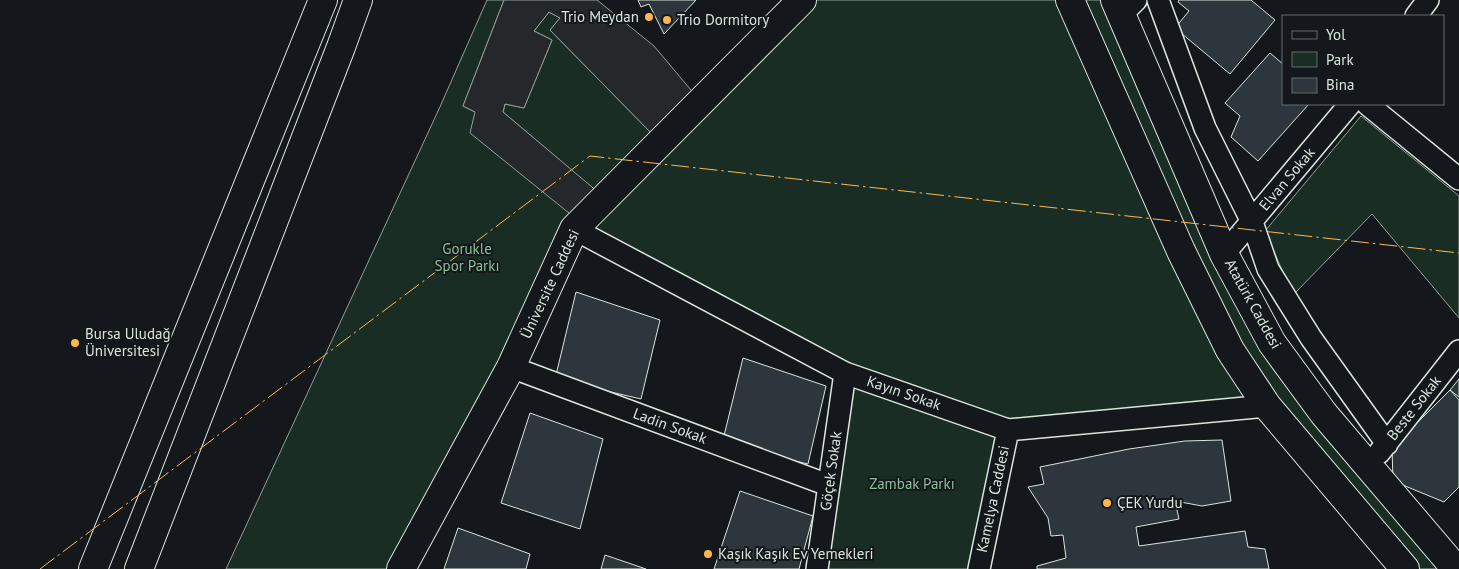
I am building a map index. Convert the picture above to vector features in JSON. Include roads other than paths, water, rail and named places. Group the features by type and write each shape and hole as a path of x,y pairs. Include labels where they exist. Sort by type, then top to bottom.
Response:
{"main road":[{"path":"291,77 310,0"},
{"path":"93,569 323,0"},
{"path":"139,569 358,0"},
{"path":"341,47 367,0"},
{"name":"Üniversite Caddesi","path":"401,569 512,367 574,228 802,0"},
{"path":"1070,0 1181,251 1230,350 1267,406 1405,569"},
{"name":"Atatürk Caddesi","path":"1124,5 1224,254 1272,343 1324,414 1456,569"}],"street":[{"path":"1158,0 1205,128 1252,222 1268,269 1310,338 1387,444"},
{"path":"1417,15 1428,0"},
{"name":"Elvan Sokak","path":"1224,254 1349,105"},
{"path":"1368,105 1459,179"},
{"name":"Kayın Sokak","path":"574,228 845,373 1008,430 1267,406"},
{"name":"Beste Sokak","path":"1370,466 1459,351"},
{"name":"Ladin Sokak","path":"512,367 828,485"},
{"name":"Göçek Sokak","path":"818,569 828,485 845,373"},
{"name":"Kamelya Caddesi","path":"979,569 1008,430"}],"place":[{"name":"Trio Meydan","path":"649,17"},
{"name":"Trio Dormitory","path":"667,20"},
{"name":"Bursa Uludağ Üniversitesi","path":"75,343"},
{"name":"ÇEK Yurdu","path":"1107,503"},
{"name":"Kaşık Kaşık Ev Yemekleri","path":"708,554"}],"park label":[{"name":"Gorukle Spor Parkı","path":"467,258"},
{"name":"Zambak Parkı","path":"912,484"}]}
